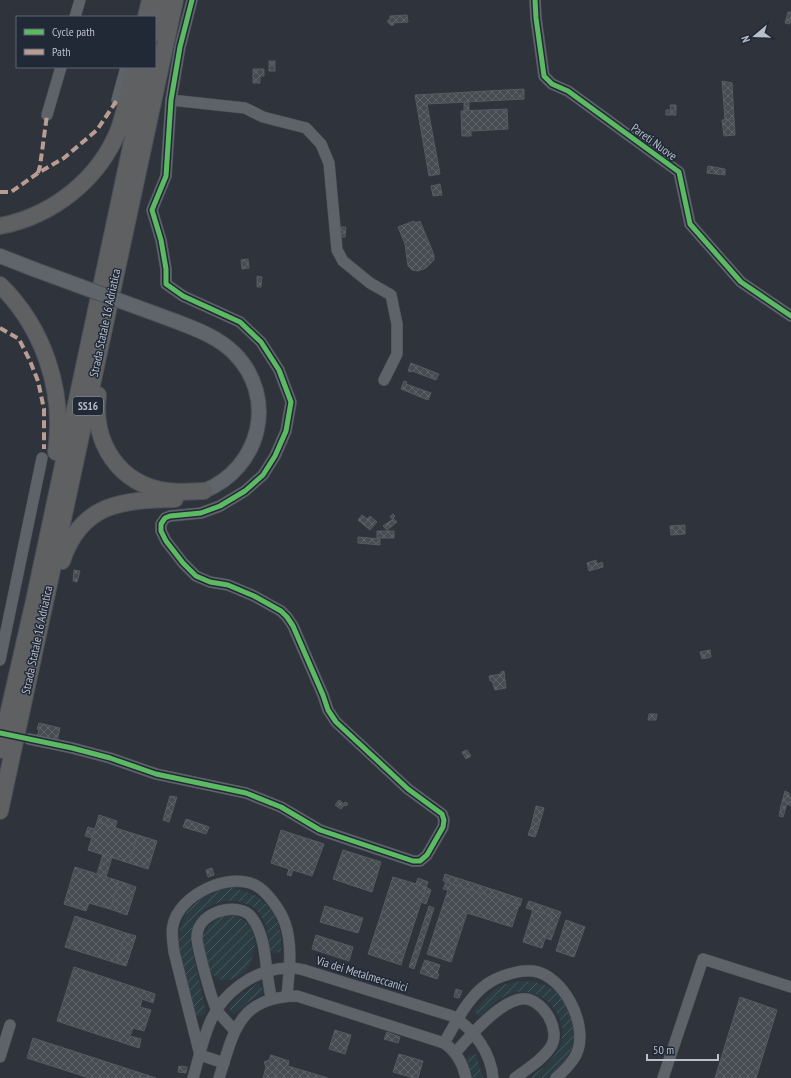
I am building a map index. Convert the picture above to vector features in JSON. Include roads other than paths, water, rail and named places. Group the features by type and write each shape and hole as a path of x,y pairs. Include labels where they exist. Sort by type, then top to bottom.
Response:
{"highway":[{"path":"146,16 150,0"},
{"path":"156,29 163,0"},
{"name":"Strada Statale 16 Adriatica","path":"0,811 175,0"},
{"path":"0,226 26,219 50,208 73,191 94,171 108,151 118,131 135,68"},
{"name":"Strada Statale 16 Adriatica","path":"0,750 34,601 148,68"},
{"name":"SS16","path":"0,285 19,307 36,333 49,365 57,398 59,423 57,445 34,601"},
{"name":"SS16","path":"109,306 97,408 99,429 106,449 122,470 144,485 172,492 204,491"},
{"name":"SS16","path":"37,644 64,556 75,533 85,522 96,513 115,504 142,500 180,499 204,491"}],"main road":[{"path":"0,256 209,335 220,341 234,353 245,366 252,378 259,403 257,430 249,454 241,465 228,478 204,491"}],"street":[{"path":"75,16 80,0"},
{"path":"139,16 143,0"},
{"path":"28,739 110,758 156,774 246,792 281,807 320,830 413,861 420,861 428,855 443,827 444,820 442,814 408,789 336,722 328,710 324,695 296,633 287,617 281,611 254,596 228,585 210,582 196,576 183,563 166,541 161,530 165,518 170,516 201,513 220,506 245,491 263,475 275,456 286,431 291,402 279,370 261,342 240,322 183,296 166,284 166,269 152,210 166,176 171,100 180,47 192,0"},
{"name":"Pareti Nuove","path":"535,0 544,76 552,84 568,91 679,172 690,224 741,282 791,316"},
{"path":"47,115 61,68"},
{"path":"117,100 126,68"},
{"path":"171,100 245,108 262,117 306,128 321,144 329,163 337,250 343,261 370,282 391,295 397,324 397,354 384,380"},
{"path":"0,660 42,458"},
{"path":"224,1063 200,1055 174,952 172,938 173,924 178,913 190,899 206,888 226,882 242,881 256,885 268,895 278,909 285,923 290,946 287,996"},
{"path":"234,1030 217,1011 200,952 197,936 199,927 206,919 217,911 228,908 249,913 257,925 266,959 271,999"},
{"path":"663,1078 703,959 791,987"},
{"name":"Via dei Metalmeccanici","path":"193,1078 209,1024 222,1003 238,986 255,975 267,971 289,968 304,970 452,1016 473,1033 482,1047 493,1078"},
{"path":"444,1043 470,1001 487,984 517,972 533,971 547,976 558,985 572,1002 578,1020 580,1039 578,1051 570,1063 556,1078"},
{"path":"219,1078 234,1030 246,1014 264,1001 287,996 297,996 444,1043 455,1053 460,1061 466,1078"},
{"path":"455,1053 473,1033 495,1013 508,1004 522,999 531,1001 541,1006 549,1016 553,1028 554,1039 551,1047 540,1059 515,1078"},
{"path":"0,1057 10,1025"}]}
